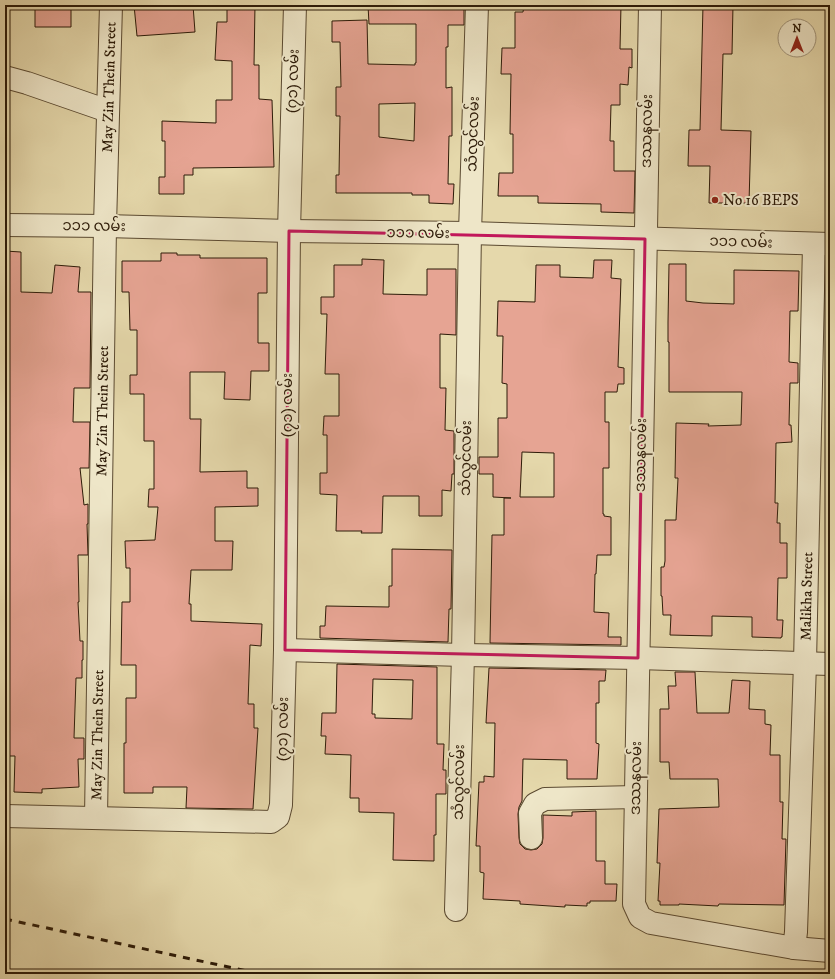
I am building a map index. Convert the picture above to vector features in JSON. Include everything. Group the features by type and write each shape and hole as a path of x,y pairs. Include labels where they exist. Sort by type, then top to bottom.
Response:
{"street":[{"name":"May Zin Thein Street","path":"96,818 105,226 111,5"},
{"name":"(၇၁) လမ်း","path":"96,818 271,822 278,817 281,805 285,650 289,231 295,5"},
{"name":"သံလွင်လမ်း","path":"456,910 463,655 470,234 476,5"},
{"name":"ဒဿနလမ်း","path":"650,5 634,904 640,918 651,923 794,948"},
{"path":"5,77 108,111"},
{"name":"၁၁၁ လမ်း","path":"5,225 470,234 822,244"},
{"name":"Malikha Street","path":"794,948 796,932 822,244"},
{"path":"285,650 806,662 830,664"},
{"path":"530,838 530,812 535,804 545,799 636,797"},
{"path":"5,816 96,818"},
{"path":"794,948 830,951"}],"highlighted area":[{"path":"289,231 645,239 638,658 285,650"}],"building":[{"path":"35,5 71,5 71,27 35,27"},
{"path":"134,5 193,5 195,32 137,36"},
{"path":"227,5 255,5 254,65 259,65 259,99 272,100 274,167 193,168 193,175 184,175 184,194 159,194 159,177 165,177 165,141 162,141 162,121 216,123 216,100 232,100 232,61 215,60 217,22 227,22"},
{"path":"368,5 464,7 464,25 448,25 448,47 446,47 446,88 452,87 452,136 449,136 448,184 454,184 453,204 429,203 429,195 412,195 412,193 336,193 336,175 339,175 340,116 336,116 336,87 341,87 340,42 332,42 332,21 367,20 368,64 415,65 416,63 416,24 369,24","holes":["415,103 414,141 379,137 379,104"]},
{"path":"524,5 621,5 620,49 632,49 632,68 629,67 628,85 620,84 620,105 611,105 610,141 614,141 614,171 635,171 634,213 601,212 601,204 538,203 538,196 498,196 499,173 513,173 513,134 510,134 511,74 501,74 502,48 515,48 515,12 523,12"},
{"path":"703,5 733,5 732,54 723,54 721,130 751,131 749,203 709,203 710,166 688,166 689,130 700,130"},
{"path":"5,251 21,252 21,292 52,293 55,265 80,267 78,292 91,292 90,388 74,388 73,422 90,422 89,468 80,468 84,505 88,504 88,555 78,555 78,602 80,641 83,641 83,660 82,678 76,678 74,738 84,738 84,759 78,759 79,787 42,789 42,793 14,792 15,756 5,756"},
{"path":"161,253 200,255 200,258 267,258 267,293 258,293 258,343 269,343 269,371 251,371 250,400 224,399 225,372 190,372 190,419 201,419 200,472 247,471 247,488 258,488 258,506 215,507 215,541 233,541 232,570 191,570 189,604 191,604 191,621 262,624 261,646 250,645 248,704 254,704 254,728 258,728 253,809 186,808 187,787 153,787 153,793 124,793 126,698 136,698 136,665 121,665 122,602 130,602 130,568 126,568 125,541 155,540 158,507 148,507 149,489 154,489 154,441 144,441 144,394 130,394 130,375 137,375 137,330 130,330 129,292 122,292 122,261 161,261"},
{"path":"362,259 384,260 383,294 427,295 427,269 456,269 456,335 440,334 440,388 446,388 445,430 454,431 454,474 452,474 451,491 442,490 442,516 419,516 419,496 383,496 382,533 336,531 337,495 320,494 320,473 327,473 327,435 323,435 324,416 339,416 339,374 325,374 327,314 321,314 321,297 334,297 334,265 362,265"},
{"path":"594,260 612,260 611,278 621,279 618,367 624,368 624,384 618,384 617,392 605,392 605,422 609,422 609,468 603,468 603,514 604,516 611,517 611,555 597,555 594,612 609,613 608,637 621,637 621,645 490,643 492,535 504,535 504,498 511,498 493,497 493,474 479,474 479,457 498,457 498,418 507,418 507,384 502,383 503,336 497,336 498,301 535,302 536,265 560,265 560,277 593,278","holes":["522,452 554,453 554,497 520,497"]},
{"path":"669,264 686,264 686,301 703,303 734,304 734,270 799,271 798,311 790,311 789,362 798,363 798,383 790,383 789,425 791,425 792,442 776,443 775,503 778,503 777,523 780,523 780,543 787,543 787,578 778,578 777,620 783,620 781,638 752,637 752,617 712,616 712,636 670,635 671,615 663,615 661,596 661,567 664,567 665,561 665,520 676,520 678,478 675,478 676,423 709,424 708,426 741,425 742,392 669,392"},
{"path":"392,549 452,550 451,609 449,609 448,642 320,638 320,626 325,626 326,606 389,607 389,586 392,586"},
{"path":"337,664 437,667 437,744 444,744 443,770 446,770 446,794 436,794 436,835 434,835 434,861 393,860 394,813 359,812 359,798 350,798 351,755 325,754 326,736 321,736 322,713 336,713","holes":["373,679 413,680 412,719 375,718 375,714 372,714"]},
{"path":"489,668 606,670 605,681 599,681 599,703 596,703 596,743 599,744 597,779 567,779 567,760 523,759 522,801 518,814 519,838 520,844 525,849 537,849 542,844 543,815 572,816 572,812 596,811 596,861 605,861 605,884 617,884 616,901 590,901 590,903 587,903 587,906 565,905 565,907 520,904 520,901 483,899 484,873 480,872 480,846 476,846 479,782 484,782 484,776 494,777 495,723 486,723"},
{"path":"675,672 695,672 697,713 729,713 732,680 750,681 749,709 765,710 765,724 771,725 770,755 780,755 780,802 783,802 782,839 786,839 784,905 660,905 660,901 658,901 660,863 657,863 659,809 719,807 718,779 670,779 669,762 660,762 660,709 669,709 668,686 676,686"}],"railway":[{"path":"5,919 261,974"}],"place":[{"name":"No 16 BEPS","path":"715,200"}]}
